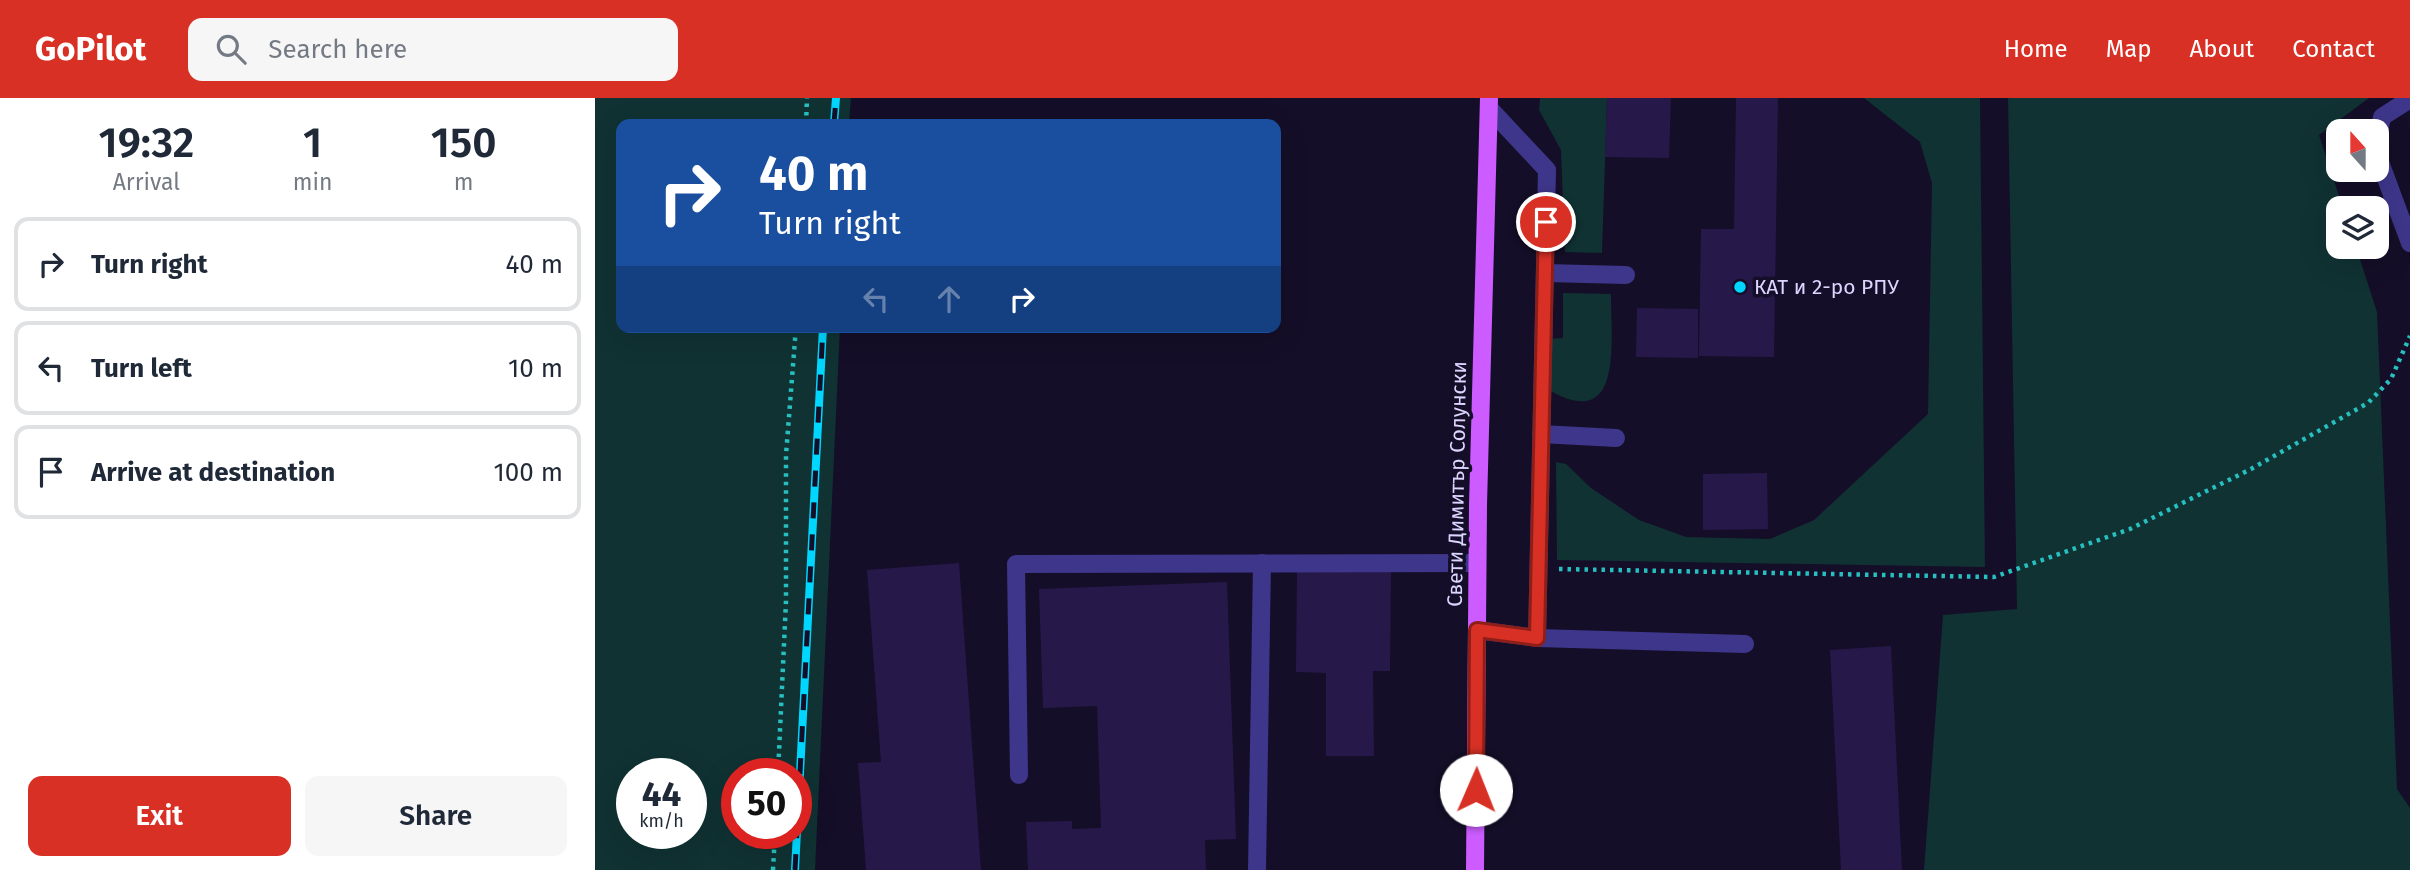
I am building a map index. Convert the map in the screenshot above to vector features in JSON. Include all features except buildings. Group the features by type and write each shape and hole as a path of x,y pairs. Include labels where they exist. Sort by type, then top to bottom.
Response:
{"main road":[{"name":"Свети Димитър Солунски","path":"1475,870 1478,563 1489,103"}],"street":[{"path":"2410,99 2382,117 2377,142 2380,162 2410,243"},
{"path":"1489,103 1547,170 1537,638"},
{"path":"1545,273 1626,275"},
{"path":"1541,434 1616,438"},
{"path":"1257,870 1262,563"},
{"path":"1019,775 1016,564 1478,563"},
{"path":"1477,630 1537,638 1745,643"}],"path":[{"path":"806,119 807,98"},
{"path":"779,758 786,601 786,455 796,333"},
{"path":"1539,569 1994,577 2130,529 2251,469 2368,403 2391,379 2410,336"},
{"path":"773,870 774,849"}],"green space":[{"path":"595,98 851,98 849,119 616,119 616,333 840,333 815,870 595,870"},
{"path":"1540,98 1607,98 1602,253 1565,252 1561,150 1539,110"},
{"path":"1864,98 1980,98 1985,567 1557,560 1556,462 1566,464 1591,488 1639,520 1686,537 1770,539 1814,520 1928,414 1932,183 1920,142"},
{"path":"2008,98 2369,98 2341,119 2326,119 2326,130 2319,135 2326,156 2326,182 2334,182 2339,196 2326,196 2326,259 2360,259 2377,312 2397,789 2410,808 2410,870 1924,870 1943,615 2017,609"},
{"path":"1563,293 1611,294 1611,359 1607,378 1600,393 1588,401 1570,399 1544,387 1546,339 1563,338"}],"railway":[{"path":"834,119 836,98"},
{"path":"795,870 823,333"}],"place":[{"name":"КАТ и 2-ро РПУ","path":"1740,287"}],"route":[{"path":"1476,790 1477,630 1537,638 1546,222"}]}
